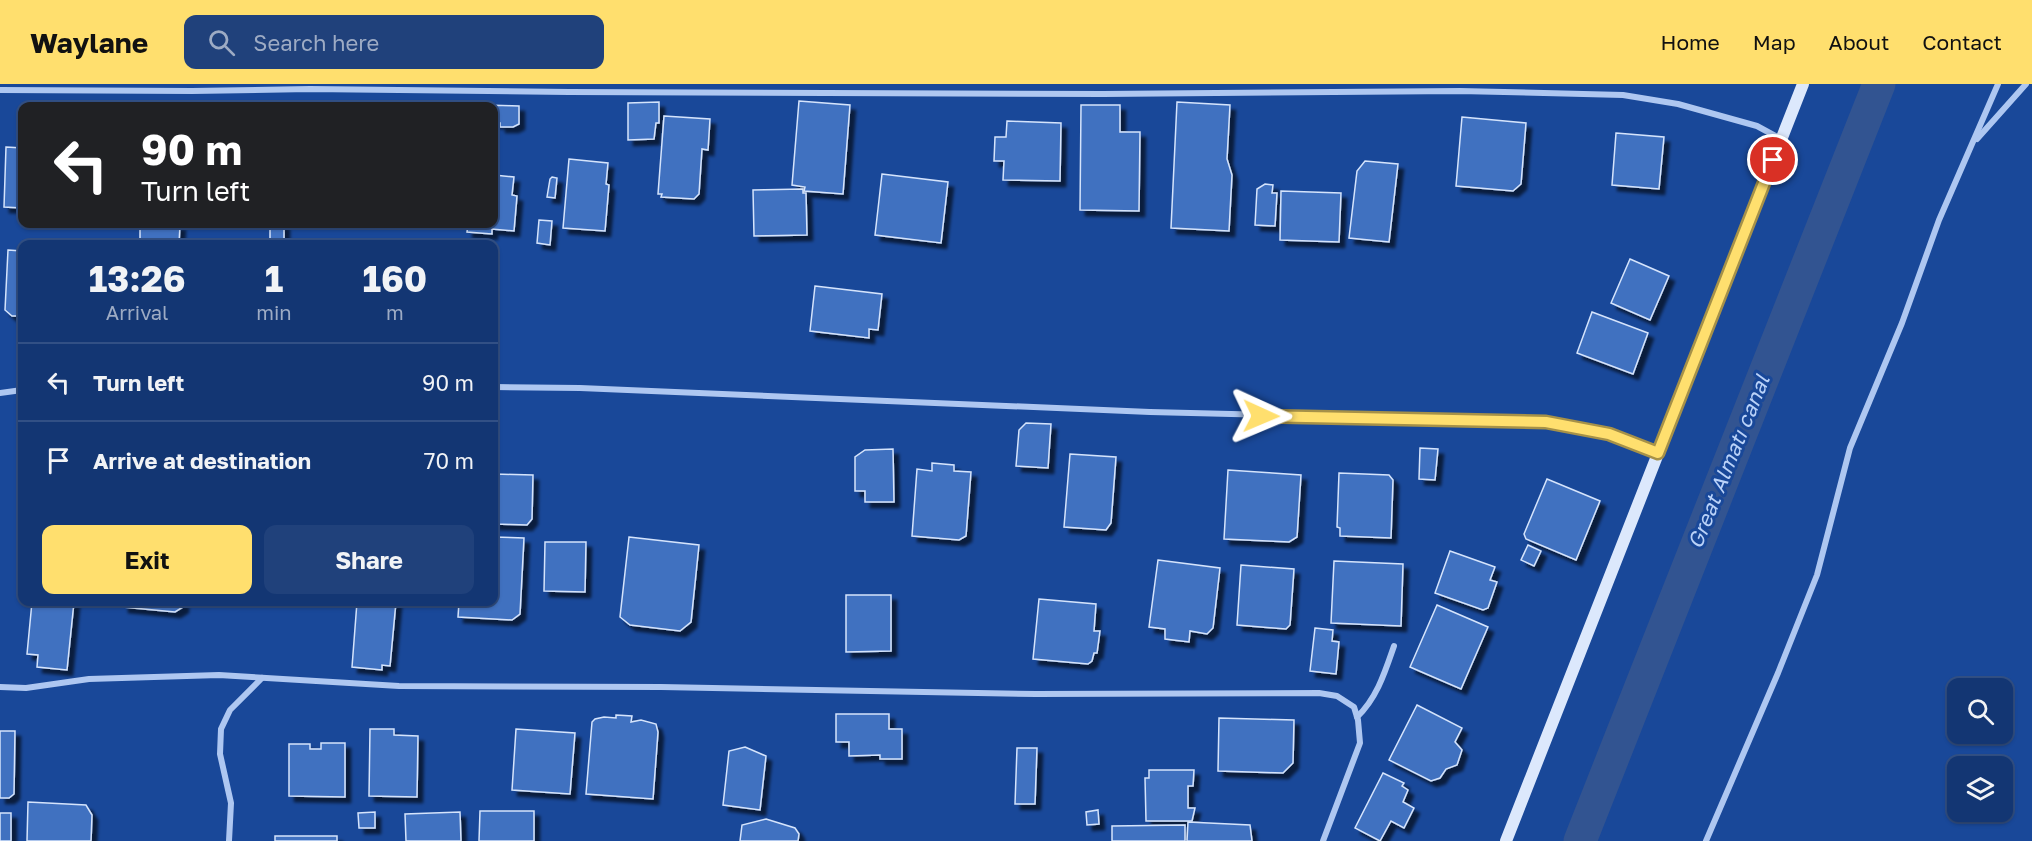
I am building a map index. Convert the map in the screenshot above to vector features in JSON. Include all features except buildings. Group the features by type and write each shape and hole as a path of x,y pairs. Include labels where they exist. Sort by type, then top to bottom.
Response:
{"street":[{"path":"1506,841 1803,84"},
{"path":"1706,841 1817,575 1850,448 1902,323 1939,220 1998,84"},
{"path":"1972,146 2007,102 2026,84"},
{"path":"0,90 875,88 1115,94 1460,91 1623,95 1678,104 1757,126 1781,139"},
{"path":"498,387 580,388 1150,412 1546,422 1609,434 1658,453"},
{"path":"0,393 18,391"},
{"path":"1357,717 1368,706 1378,688 1394,646"},
{"path":"0,687 26,687 88,679 219,675 399,687 661,687 1036,694 1319,693 1337,696 1354,707 1360,743 1323,841"},
{"path":"229,841 231,803 221,763 222,729 230,710 262,678"}],"waterway":[{"name":"Great Almatı canal","path":"1580,841 1879,84"}],"route":[{"path":"1261,416 1546,422 1609,434 1658,453 1773,160"}]}
